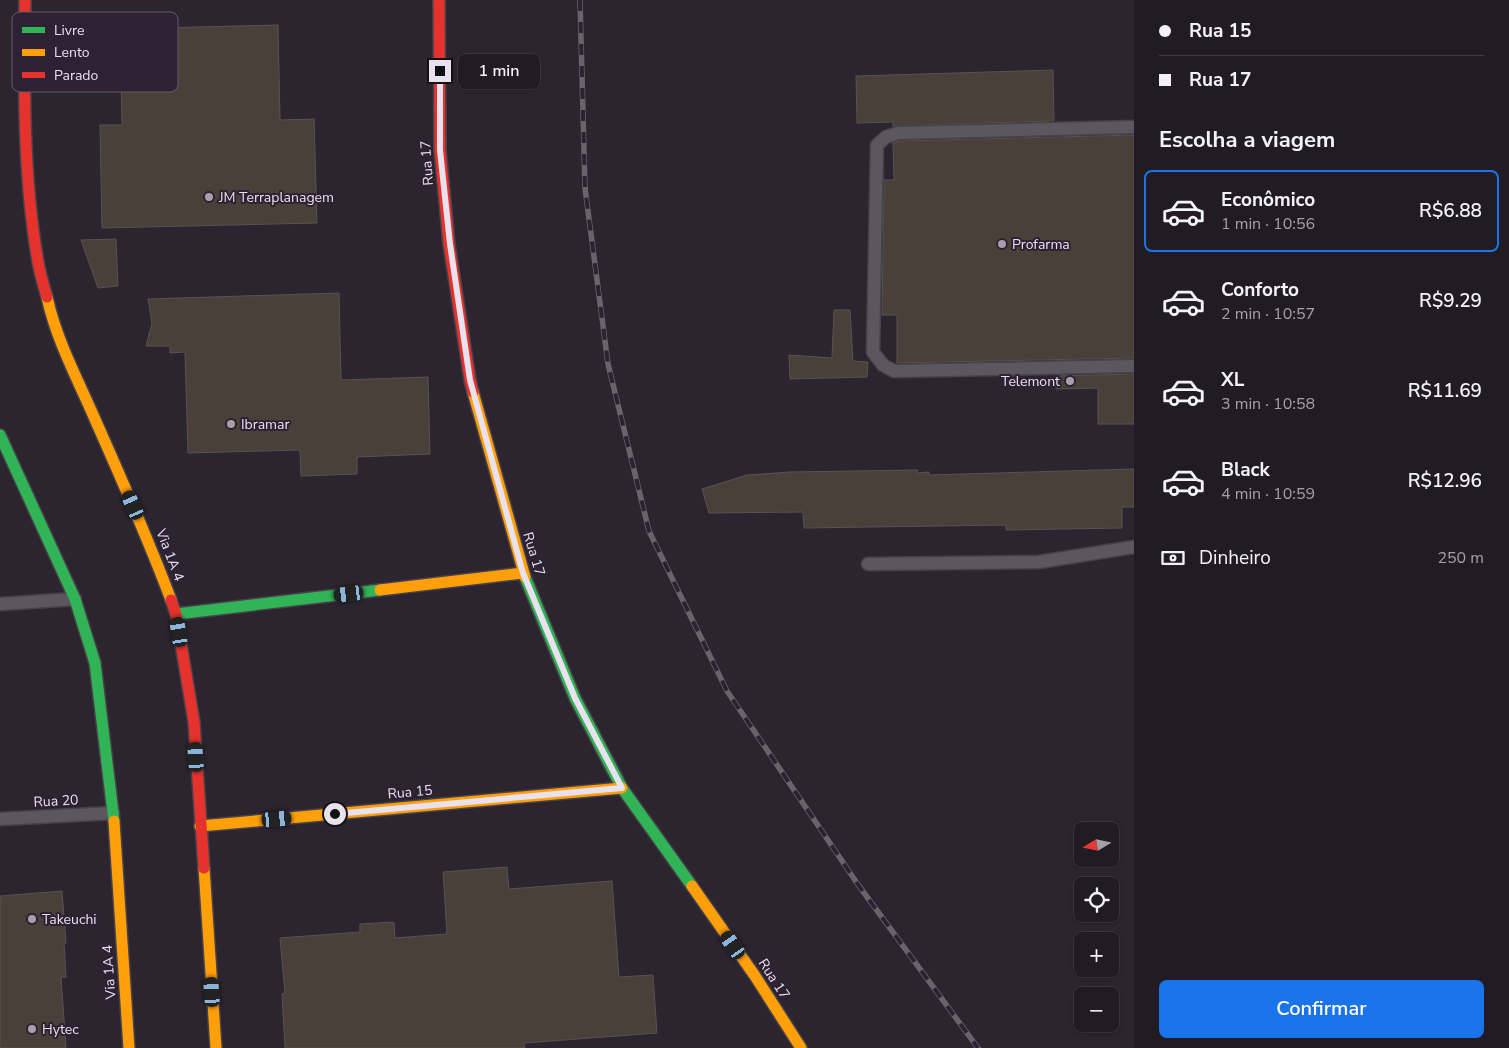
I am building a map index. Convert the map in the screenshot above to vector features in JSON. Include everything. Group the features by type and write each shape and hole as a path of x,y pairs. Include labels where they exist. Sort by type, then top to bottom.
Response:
{"street":[{"name":"Rua 17","path":"439,0 440,150 450,244 470,380 523,573 575,698 622,788 755,976 801,1048"},
{"name":"Via 1A 4","path":"24,92 30,200 37,257 51,316 149,540 176,614 194,722 216,1048"},
{"name":"Via 1A 4","path":"0,435 75,599 95,662 113,813 129,1048"},
{"path":"176,614 523,573"},
{"name":"Rua 15","path":"200,826 622,788"}],"lane":[{"path":"1134,127 898,133 886,137 877,145 873,352 883,365 894,371 1134,366"},
{"path":"868,564 1039,562 1134,547"},
{"path":"0,604 75,599"},
{"name":"Rua 20","path":"0,819 113,813"}],"building":[{"name":"JM Terraplanagem","path":"278,25 280,120 314,119 317,223 102,228 100,125 122,125 121,92 178,92 178,27"},
{"path":"1053,70 1054,121 893,126 893,122 857,123 856,76"},
{"name":"Profarma","path":"1134,135 1134,358 897,363 897,315 882,315 884,180 894,180 893,143 899,141"},
{"path":"116,239 118,286 98,288 81,240"},
{"path":"339,293 341,380 428,377 430,454 357,457 357,474 301,476 300,450 188,453 185,352 170,353 170,346 146,346 152,323 148,299"},
{"path":"834,310 850,310 853,361 868,362 867,377 790,379 789,355 832,358"},
{"path":"1134,374 1134,424 1098,424 1098,388 1056,389 1056,376"},
{"path":"1134,469 1134,507 1122,507 1122,528 1006,530 1006,525 804,528 803,512 709,513 702,489 747,475 790,472 918,470 917,473 929,472 929,475"},
{"path":"507,867 509,889 612,881 619,977 653,975 657,1033 524,1043 525,1048 285,1048 282,994 285,993 280,938 360,932 360,924 394,922 395,938 447,934 443,872"},
{"path":"62,891 66,943 64,943 66,977 61,977 66,1048 0,1048 0,896"}],"railway":[{"path":"580,0 585,188 608,364 649,531 727,691 859,886 978,1048"}],"traffic: fast":[{"path":"0,435 75,599 95,663 114,821"},
{"path":"525,577 575,698 622,788 692,886"},
{"path":"176,614 380,590"}],"traffic: slow":[{"path":"47,297 61,343 134,508 171,600"},
{"path":"473,392 525,577"},
{"path":"380,590 523,573"},
{"path":"200,826 622,788"},
{"path":"114,821 129,1048"},
{"path":"204,868 216,1048"},
{"path":"692,886 755,976 801,1048"}],"traffic: jam":[{"path":"25,0 25,12"},
{"path":"439,0 440,150 449,244 473,392"},
{"path":"25,92 27,160 32,224 41,277 47,297"},
{"path":"171,600 176,614 194,722 204,868"}],"place":[{"name":"JM Terraplanagem","path":"209,197"},
{"name":"Profarma","path":"1002,244"},
{"name":"Telemont","path":"1070,381"},
{"name":"Ibramar","path":"231,424"},
{"name":"Takeuchi","path":"32,919"},
{"name":"Hytec","path":"32,1029"}],"route":[{"path":"335,814 622,788 575,698 523,573 470,380 450,244 440,150 440,71"}]}
